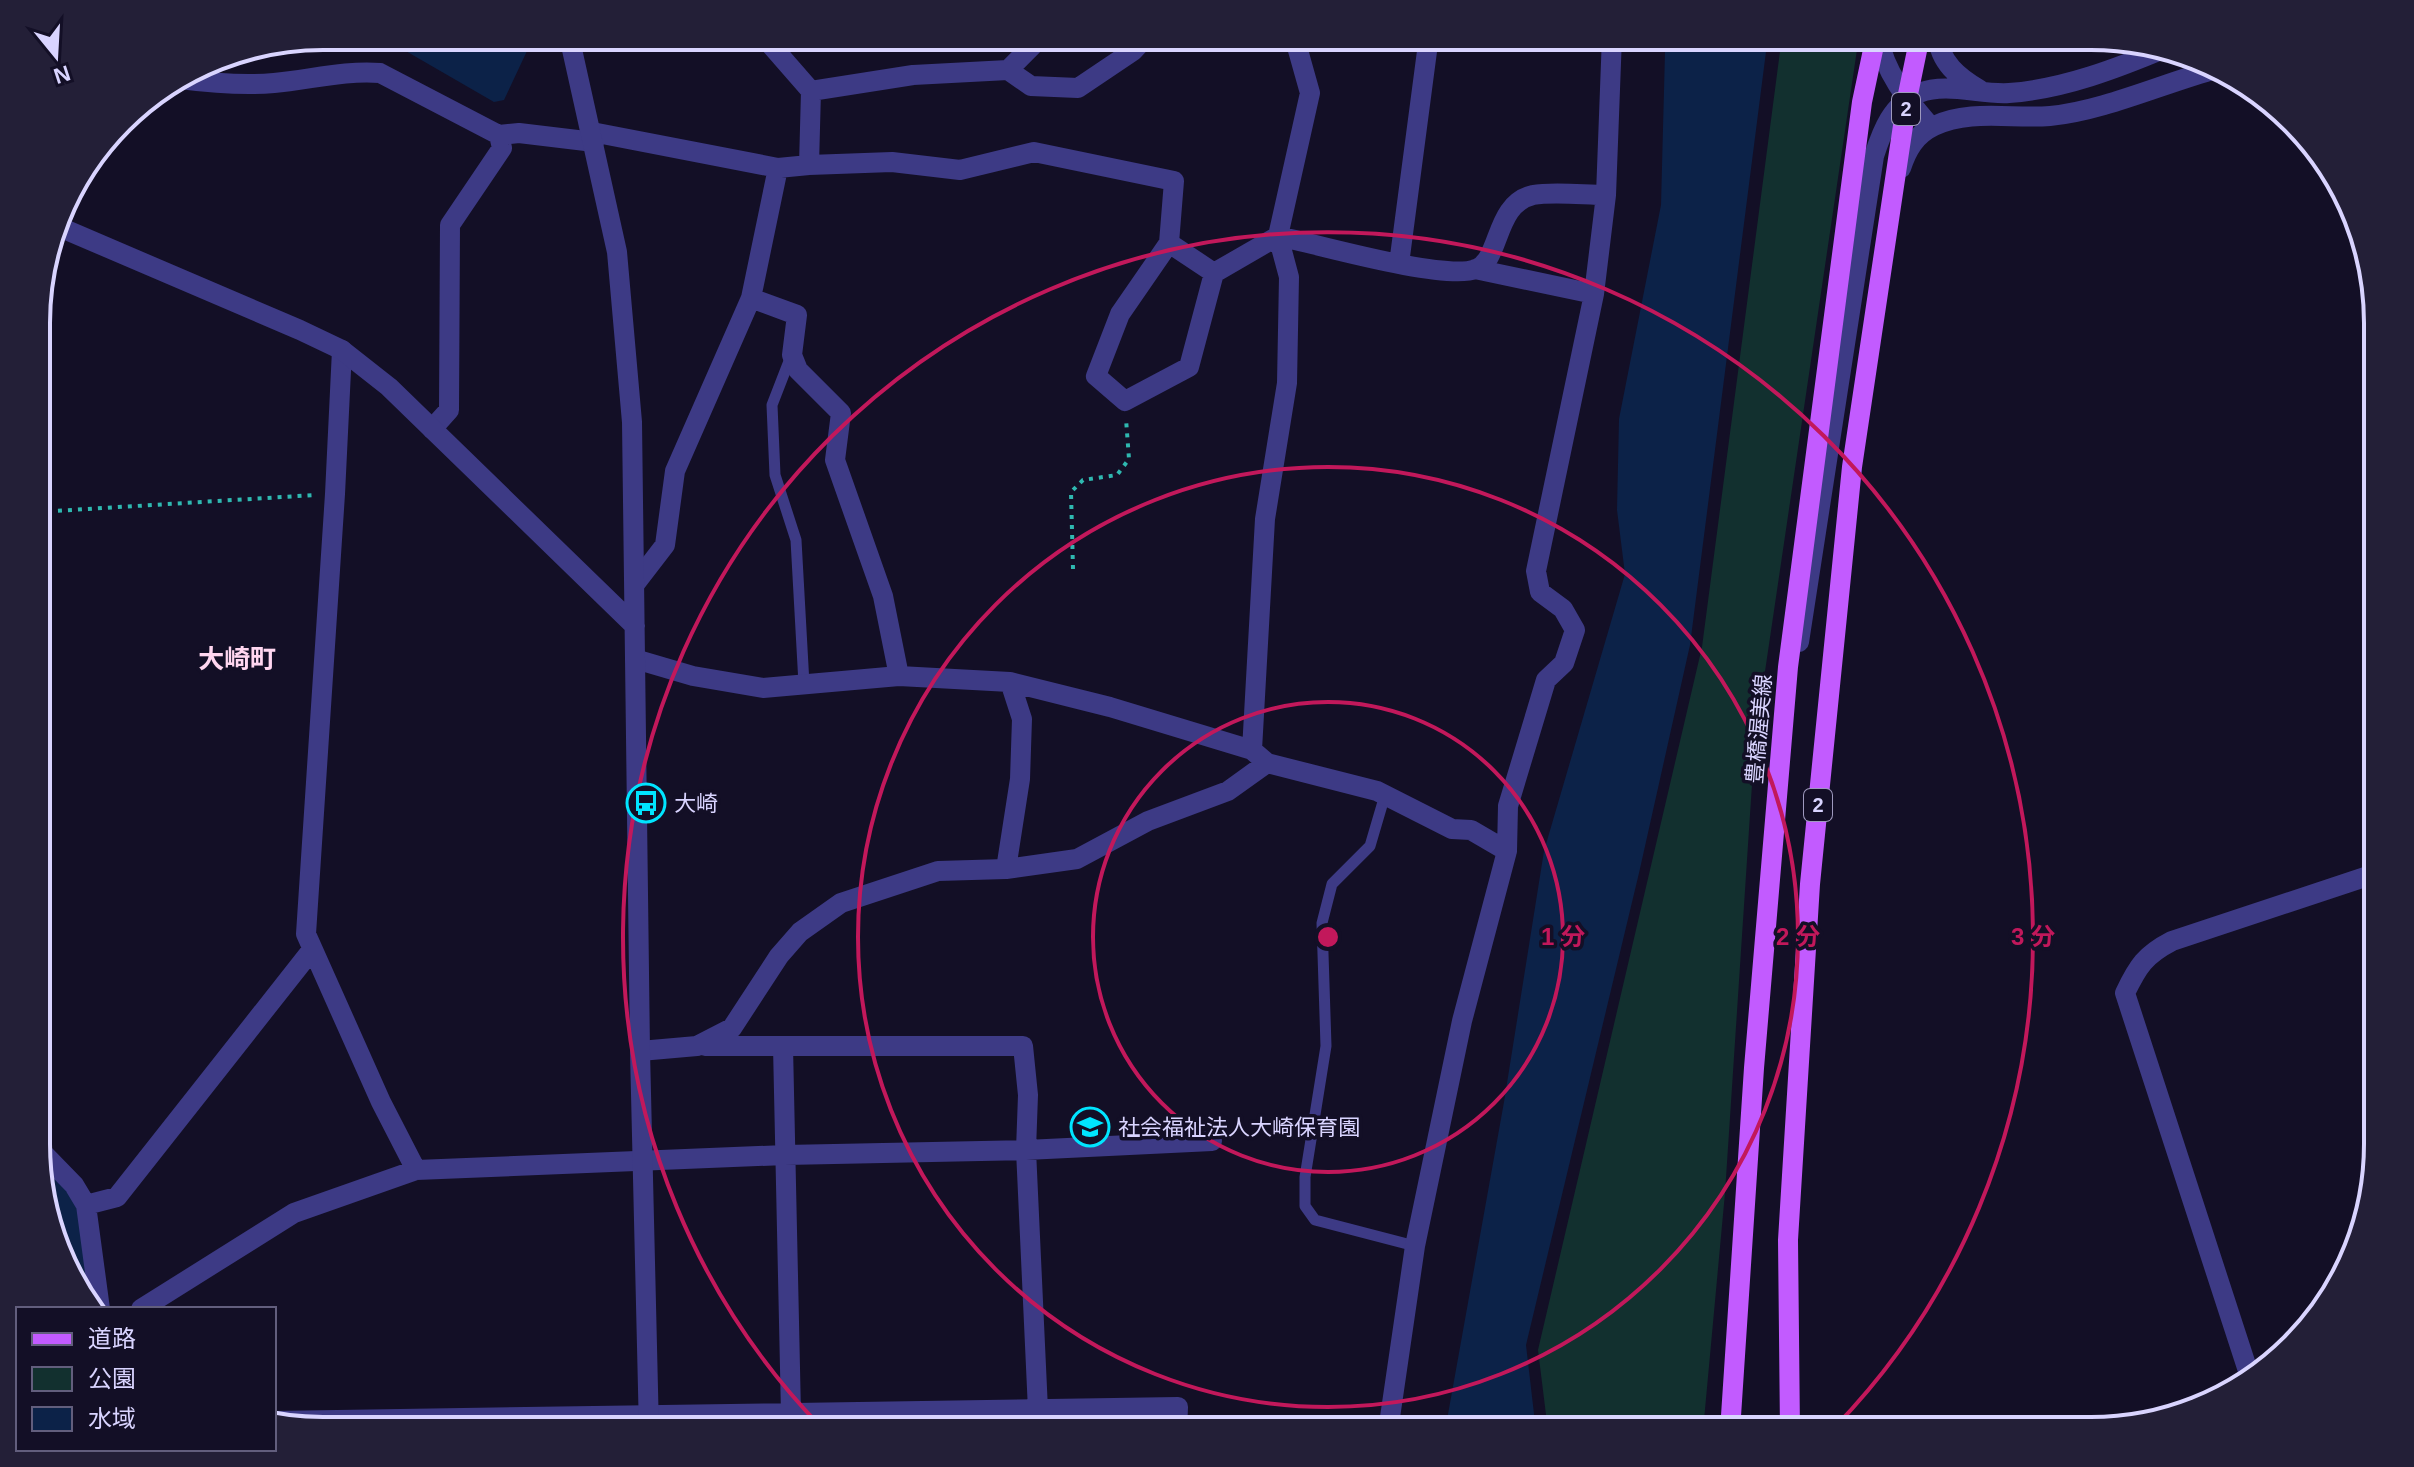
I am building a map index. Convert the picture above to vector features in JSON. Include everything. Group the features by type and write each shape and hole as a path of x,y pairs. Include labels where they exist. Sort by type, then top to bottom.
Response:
{"main road":[{"name":"豊橋渥美線","path":"1731,1416 1753,1083 1785,696 1862,102 1874,50"},
{"name":"2","path":"1790,1416 1788,1240 1810,884 1852,467 1907,99 1917,50"},
{"path":"1784,1416 1789,1391"}],"street":[{"path":"572,50 617,252 632,422 640,1051 649,1417"},
{"path":"773,50 811,91 809,165"},
{"path":"1008,70 1028,50"},
{"path":"811,91 913,75 1008,70 1031,86 1078,88 1134,50"},
{"path":"697,1046 732,1028 779,956 800,932 841,903 938,871 1006,869 1077,859 1148,821 1228,791 1259,756 1265,519 1287,383 1289,277 1278,236 1310,93 1298,50"},
{"path":"1399,264 1427,50"},
{"path":"1390,1416 1415,1246 1462,1021 1507,851 1508,806 1546,680 1564,663 1575,630 1563,609 1540,592 1536,571 1594,294 1606,195 1611,50"},
{"path":"1881,50 1885,63 1907,99 1931,127"},
{"path":"1940,50 1958,75 1985,92"},
{"path":"1785,696 1804,622 1874,156 1889,119 1907,99 1934,89 2010,93 2089,76 2144,56"},
{"path":"197,81 272,84 364,72 380,73 499,135 519,133 593,137 778,168 892,162 960,170 1034,152 1174,181 1169,243 1120,314 1096,376 1125,401 1189,367 1214,273 1278,236 1399,264 1448,270 1475,269 1594,294"},
{"path":"1895,183 1908,148 1931,127 1953,118 2050,116 2200,74"},
{"path":"432,429 449,410 450,225 502,148 499,135"},
{"path":"635,584 665,545 675,471 751,298 778,168"},
{"path":"1475,269 1489,260 1496,234 1510,210 1531,195 1606,195"},
{"path":"67,230 342,350 389,387 635,626"},
{"path":"1169,243 1214,273"},
{"path":"751,298 797,315 792,355 798,370 841,413 835,460 883,596 899,676"},
{"path":"342,350 306,934 381,1102 416,1170"},
{"path":"635,659 693,676 763,688 899,676 1010,682 1110,707 1385,795 1452,829 1471,830 1507,851"},
{"path":"1006,869 1020,779 1022,719 1010,682"},
{"path":"2247,1367 2125,993 2150,953 2172,941 2363,878"},
{"path":"86,1205 117,1197 311,951"},
{"path":"640,1051 697,1046 1023,1046 1028,1095 1026,1150 1038,1417"},
{"path":"783,1046 791,1414"},
{"path":"144,1307 294,1213 416,1170 1212,1141"},
{"path":"51,1161 74,1185 86,1205 99,1298"},
{"path":"747,1417 1178,1407 1178,1417"}],"lane":[{"path":"792,355 772,405 775,475 796,540 804,684"},
{"path":"1385,795 1370,846 1332,884 1322,923 1326,1046 1305,1177 1305,1206 1315,1220 1415,1246"}],"path":[{"path":"1073,569 1071,492 1083,480 1117,475 1129,459 1125,401"},
{"path":"50,511 335,494"}],"green space":[{"path":"1780,50 1857,50 1755,739 1725,1193 1704,1416 1546,1416 1538,1350 1702,647"}],"water":[{"path":"404,50 527,50 504,100 494,102"},
{"path":"1766,50 1690,645 1526,1345 1534,1416 1448,1416 1504,1102 1544,851 1625,574 1617,510 1619,419 1661,205 1665,52"}],"waterway":[{"path":"54,1187 68,1206 76,1260"}],"place":[{"name":"大崎","path":"646,803"},
{"name":"社会福祉法人大崎保育園","path":"1090,1127"}],"district":[{"name":"大崎町","path":"237,659"}]}
